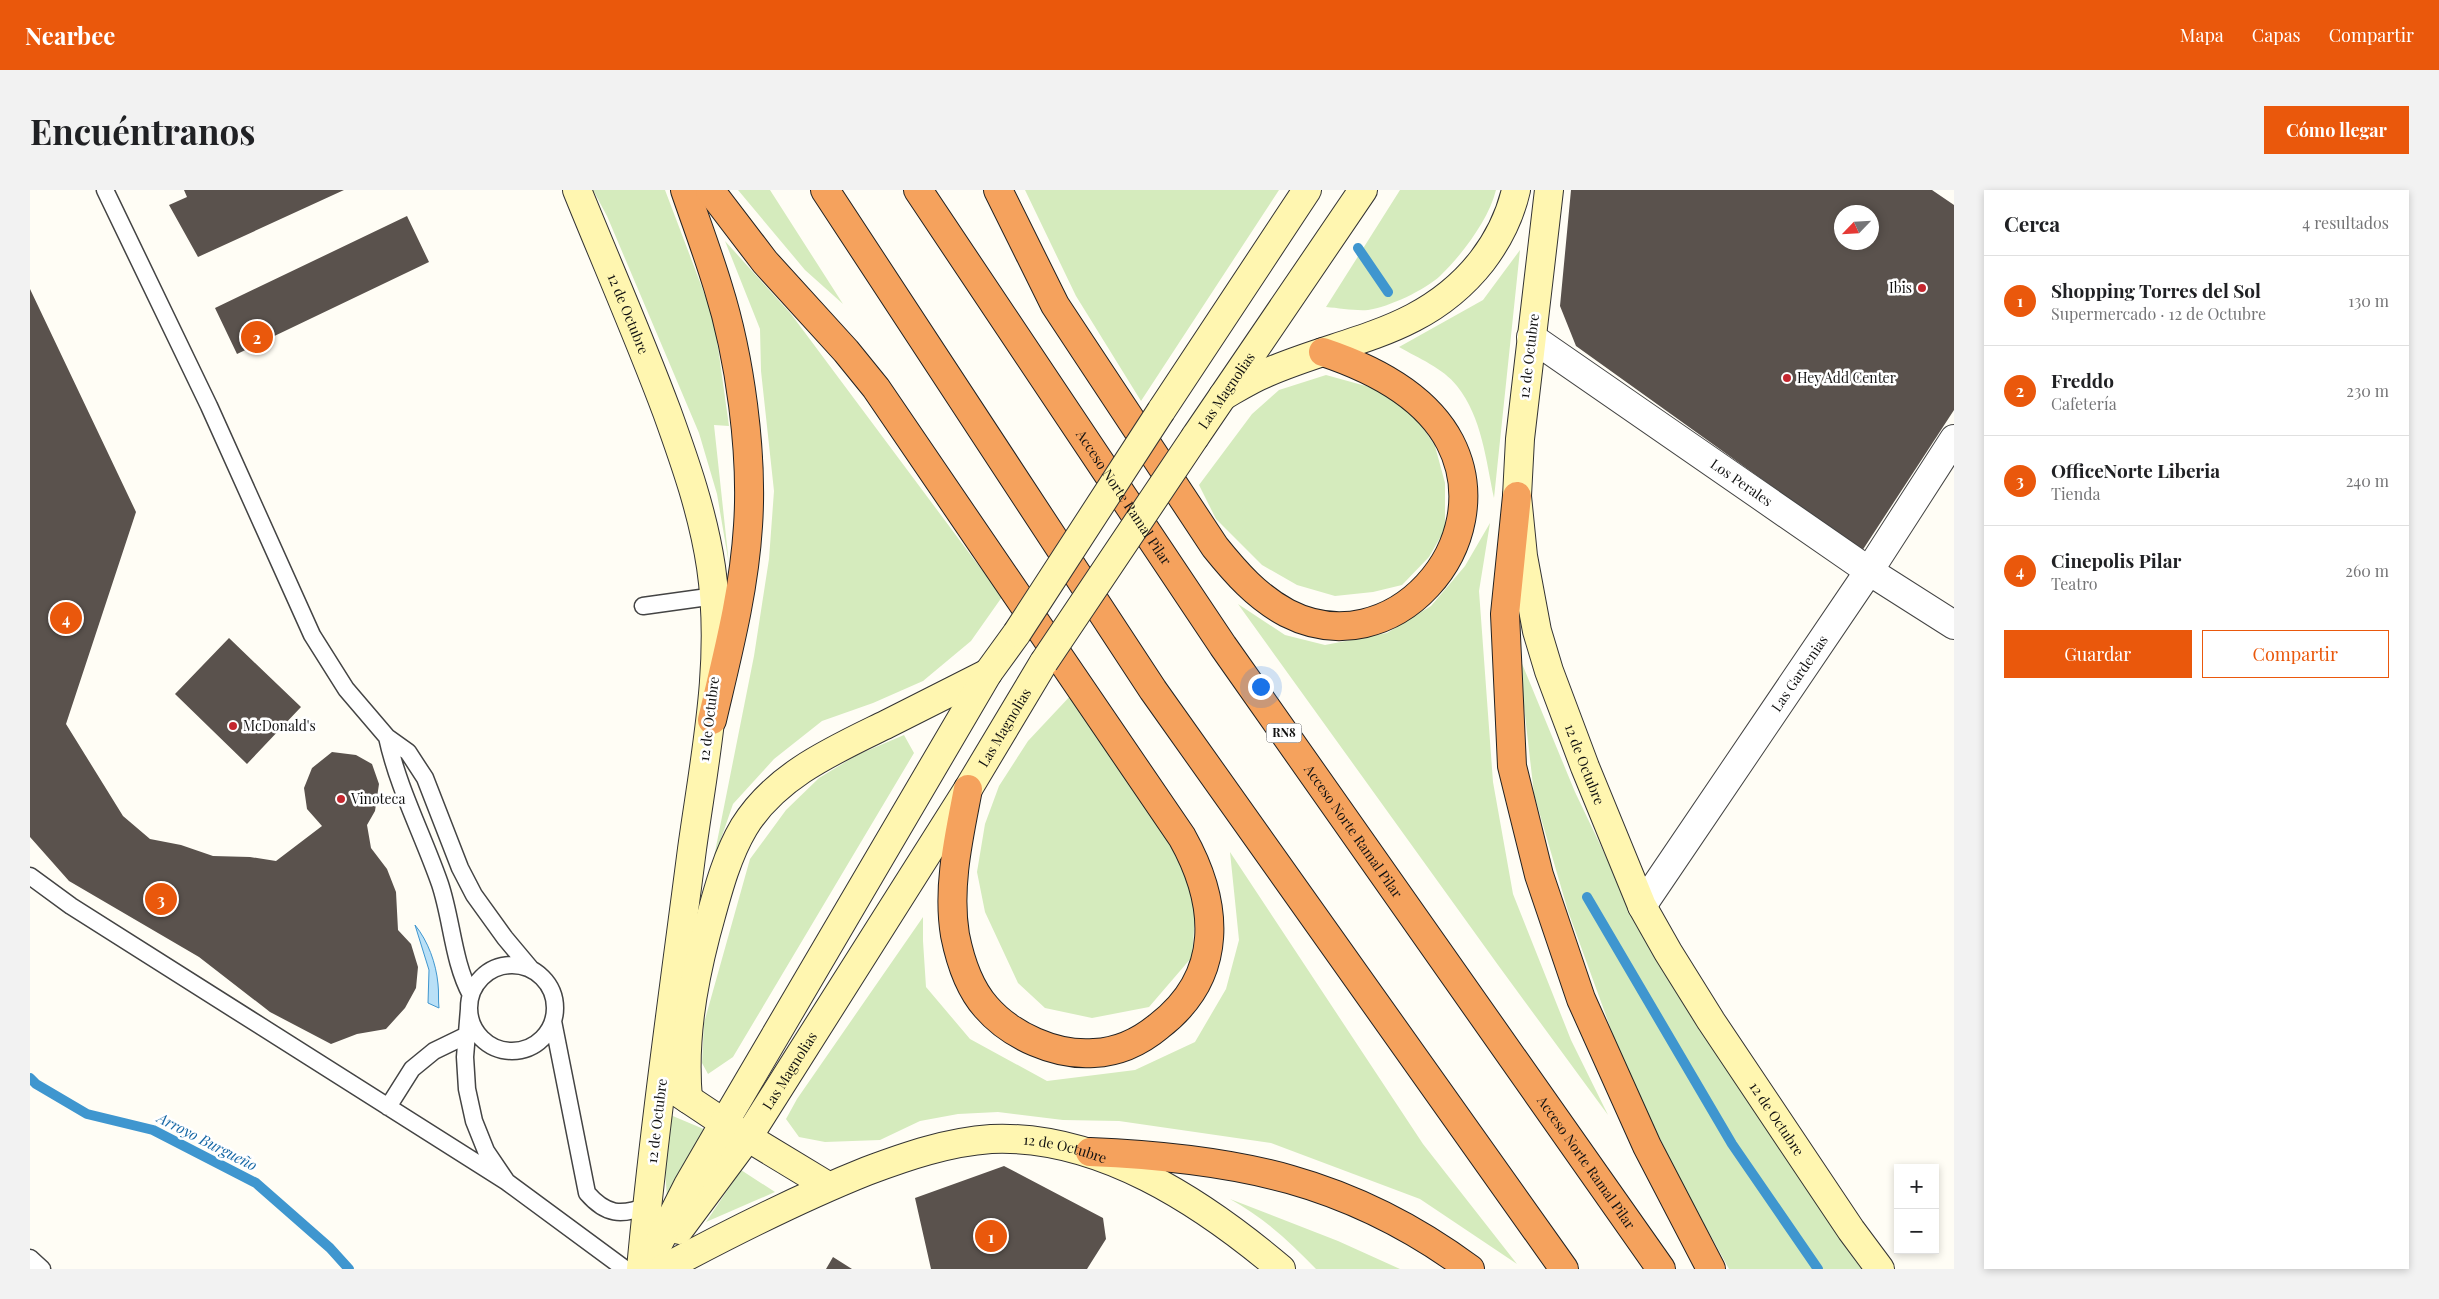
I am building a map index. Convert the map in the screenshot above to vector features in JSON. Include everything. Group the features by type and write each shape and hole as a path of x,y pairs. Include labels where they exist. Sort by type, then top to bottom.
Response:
{"highway":[{"path":"685,190 718,288 728,327 743,414 749,490 749,525 743,578 733,632 712,720"},
{"path":"710,190 765,262 846,351 876,388 1186,843 1197,864 1203,883 1209,923 1208,942 1201,974 1192,990 1170,1018 1141,1039 1126,1046 1094,1053 1078,1053 1044,1045 1027,1038 1000,1021 986,1007 975,992 960,954 953,912 956,855 968,789"},
{"path":"825,190 1153,690 1564,1269"},
{"name":"Acceso Norte Ramal Pilar","path":"918,190 1223,646 1661,1269"},
{"path":"998,190 1055,305 1215,547 1231,567 1260,596 1289,614 1319,623 1353,624 1383,618 1395,612 1422,592 1434,579 1454,548 1460,532 1463,495 1460,470 1454,450 1434,419 1419,404 1370,369 1323,352"},
{"path":"1517,496 1505,614 1512,766 1539,875 1581,999 1648,1146 1711,1269"},
{"path":"1090,1152 1155,1154 1238,1166 1314,1185 1351,1200 1412,1231 1470,1269"}],"main road":[{"name":"12 de Octubre","path":"577,190 648,363 681,451 696,497 714,596 716,660 712,720 700,787 661,1081 641,1269"},
{"name":"Las Magnolias","path":"648,1269 688,1185 988,673 1017,633 1160,411 1307,190"},
{"name":"Las Magnolias","path":"648,1269 748,1137 968,789 1044,662 1363,190"},
{"path":"1223,396 1266,373 1389,329 1428,310 1450,296 1474,270 1497,238 1511,209 1516,190"},
{"name":"12 de Octubre","path":"1549,190 1520,438 1517,496 1523,556 1537,631 1544,655 1584,767 1642,906 1711,1021 1851,1230 1880,1269"},
{"path":"688,1099 686,1070 687,1028 696,973 725,870 750,819 773,791 814,761 988,673"},
{"path":"661,1081 724,1123 828,1186"},
{"name":"12 de Octubre","path":"663,1269 736,1230 828,1186 900,1158 934,1148 991,1139 1015,1140 1090,1152 1131,1169 1222,1222 1281,1269"}],"street":[{"name":"Los Perales","path":"1531,337 1869,571 1954,626"},
{"name":"Las Gardenias","path":"1642,906 1869,571 1954,439"}],"lane":[{"path":"105,190 209,406 312,635 346,689 387,737 408,752 425,778 460,868 474,895 505,938 551,991 555,1011 553,1021 548,1032 531,1047 507,1051 486,1043 472,1024 470,1002 440,886 392,763 387,737"},
{"path":"643,606 714,596"},
{"path":"30,876 71,906 507,1182 624,1269"},
{"path":"507,1182 486,1151 474,1121 467,1089 465,1057 470,1002 483,976 492,969 512,965 531,969"},
{"path":"553,1021 587,1193 596,1203 612,1212 631,1212 647,1206"},
{"path":"388,1106 412,1069 434,1051 467,1035"},
{"path":"30,1258 42,1269"}],"green space":[{"path":"593,190 665,190 714,319 729,426 714,425 729,564 717,494 699,433 607,216"},
{"path":"738,190 770,190 843,304 805,270"},
{"path":"1025,190 1279,190 1141,401 1076,296"},
{"path":"1400,190 1496,190 1487,213 1474,236 1440,276 1425,287 1406,297 1368,310 1326,307"},
{"path":"725,241 791,314 1002,597 971,641 923,681 873,703 822,721 774,759 733,804 713,862 754,656 769,559 774,491 761,371 760,329"},
{"path":"1520,250 1494,498 1478,425 1465,398 1457,386 1445,374 1399,347 1483,300"},
{"path":"1326,375 1373,388 1413,413 1435,446 1445,483 1445,529 1429,557 1402,585 1373,592 1335,596 1297,585 1262,565 1216,519 1199,485 1252,414 1279,390"},
{"path":"1490,523 1479,591 1493,782 1513,894 1571,1040 1608,1115 1238,604 1285,635 1325,645 1387,633 1431,606 1465,566"},
{"path":"1518,654 1575,792 1640,928 1866,1269 1729,1269 1685,1189 1625,1068 1568,911 1534,794"},
{"path":"1073,693 1153,805 1185,870 1195,916 1192,957 1149,1007 1092,1018 1045,1008 1018,983 985,912 977,872 985,824 999,786 1028,741"},
{"path":"904,735 914,753 733,1057 708,1074 702,1063 704,1023 750,859 786,810 819,778 857,755"},
{"path":"1230,852 1423,1144 1517,1264 1420,1199 1271,1143 1119,1121 1063,1120 998,1112 958,1114 920,1121 880,1140 825,1142 799,1137 786,1119 797,1099 923,917 926,987 970,1039 1047,1081 1135,1070 1195,1042 1226,989 1239,940"},
{"path":"668,1114 706,1130 667,1198 665,1170"},
{"path":"741,1170 775,1192 706,1222"},
{"path":"1230,1199 1338,1241 1400,1269 1316,1269 1276,1231"}],"water":[{"path":"415,925 424,938 433,960 438,984 439,1008 428,1003 429,970"}],"building":[{"path":"184,190 344,190 198,257 169,205 187,197"},
{"name":"Hey Add Center","path":"1571,190 1932,190 1954,205 1954,410 1862,551 1576,346 1560,306"},
{"path":"407,216 429,262 237,354 215,308"},
{"path":"30,289 136,512 66,724 123,816 150,839 181,845 213,856 250,857 276,861 322,826 307,809 304,788 312,768 332,752 356,755 372,764 379,784 375,811 367,825 371,848 387,869 396,892 398,930 411,944 418,967 416,988 405,1008 386,1029 357,1034 331,1044 270,1012 199,957 69,881 30,837"},
{"path":"229,638 301,707 247,764 175,694"},
{"path":"1004,1166 1103,1218 1106,1239 1087,1269 931,1269 915,1198"},
{"path":"833,1257 852,1269 826,1269"}],"waterway":[{"path":"1358,248 1388,292"},
{"path":"1587,897 1732,1144 1818,1269"},
{"name":"Arroyo Burgueño","path":"30,1078 36,1084 87,1114 153,1130 256,1183 330,1248 349,1269"}],"place":[{"name":"Ibis","path":"1922,288"},
{"name":"Freddo","path":"257,337"},
{"name":"Hey Add Center","path":"1787,378"},
{"name":"Cinepolis Pilar","path":"66,618"},
{"name":"McDonald's","path":"233,726"},
{"name":"Vinoteca","path":"341,799"},
{"name":"OfficeNorte Liberia","path":"161,899"},
{"name":"Shopping Torres del Sol","path":"991,1236"}]}
